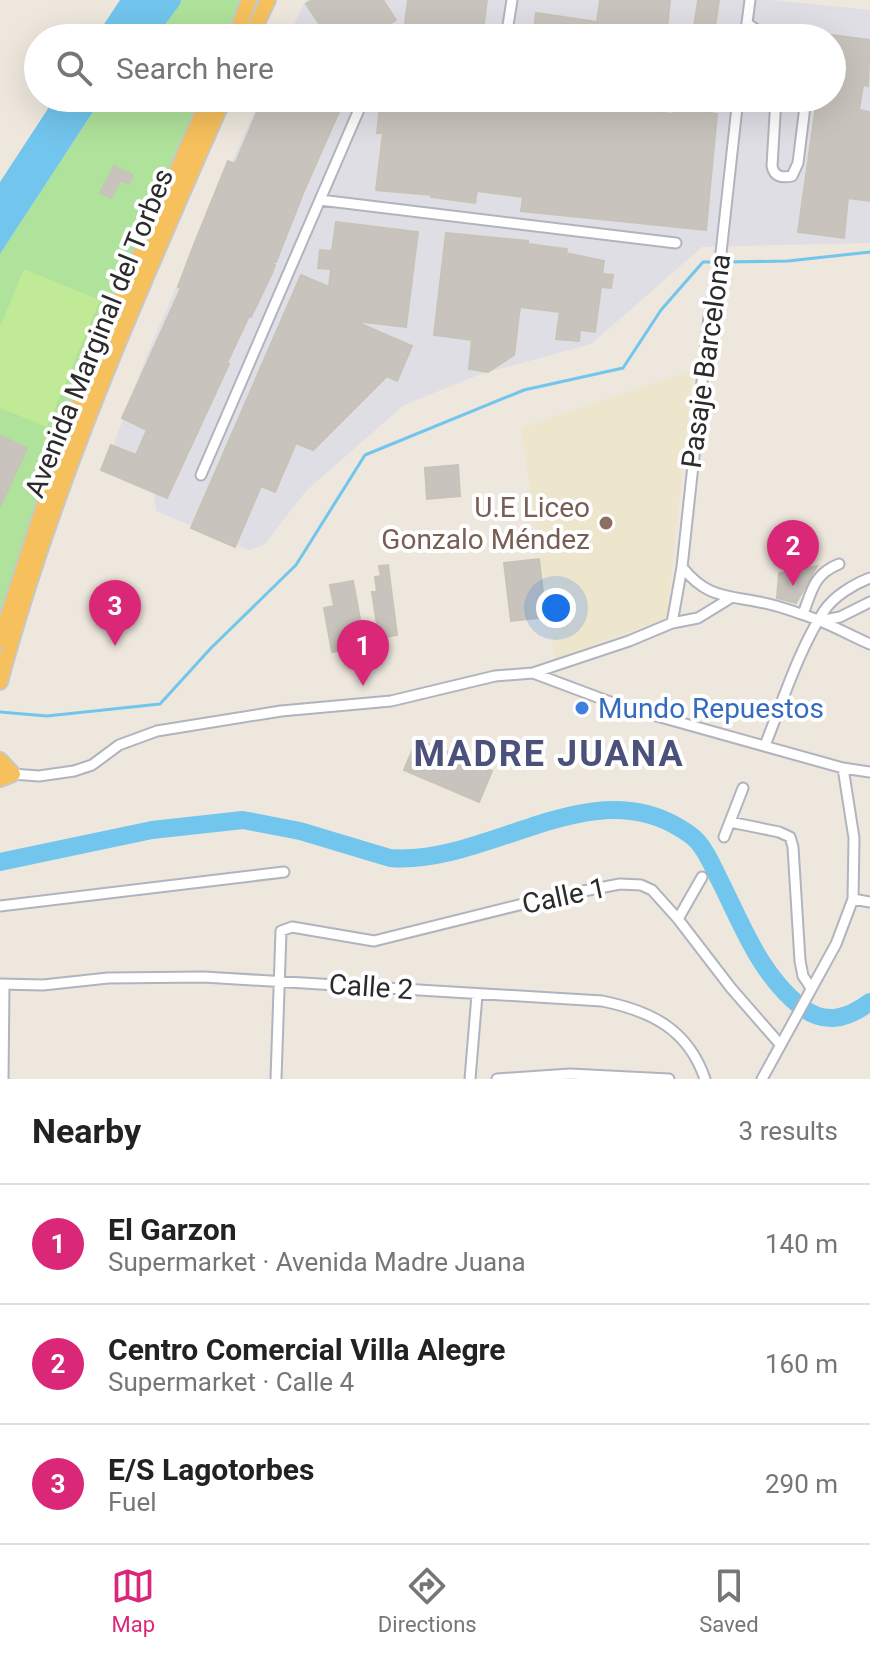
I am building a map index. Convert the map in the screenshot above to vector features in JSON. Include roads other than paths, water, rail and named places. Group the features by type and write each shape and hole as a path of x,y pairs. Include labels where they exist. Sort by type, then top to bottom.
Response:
{"highway":[{"path":"240,24 249,0"},
{"path":"257,24 268,0"},
{"name":"Avenida Marginal del Torbes","path":"0,640 70,427 118,306 203,112"},
{"name":"Avenida Marginal del Torbes","path":"0,682 78,444 218,112"},
{"path":"0,760 7,776"}],"street":[{"path":"508,24 512,0"},
{"path":"747,23 750,0"},
{"path":"201,475 358,112"},
{"name":"Pasaje Barcelona","path":"672,623 682,567 709,317 720,262 736,112"},
{"path":"775,112 772,166 782,178 792,176 798,163 804,112"},
{"path":"320,200 676,243"},
{"path":"803,614 818,577 826,569 839,564"},
{"path":"682,567 692,581 707,590 729,599 759,602 803,614 870,644"},
{"path":"765,745 825,609 856,583 870,578"},
{"path":"7,776 74,771 92,765 119,745 157,731 281,711 391,701 495,676 533,673 672,623 698,618 729,599"},
{"path":"819,621 840,617 870,602"},
{"path":"533,673 621,706 843,768 870,772"},
{"path":"762,1079 836,944 853,899 854,838 843,768"},
{"path":"724,837 743,788"},
{"path":"730,822 790,837 800,961 808,992"},
{"path":"0,906 284,872"},
{"path":"678,919 702,877"},
{"name":"Calle 1","path":"280,980 281,931 292,927 374,941 547,898 620,884 641,885 652,890 660,903 678,919 731,988 779,1043"},
{"path":"853,899 870,902"},
{"name":"Calle 2","path":"2,984 43,985 108,978 280,980 602,1001 634,1008 660,1021 683,1038 699,1061 705,1079"},
{"path":"276,1079 280,980"},
{"path":"2,984 3,1079"},
{"path":"470,1079 477,995"},
{"path":"497,1079 543,1075 669,1079"}],"water":[{"path":"120,0 167,0 151,24 104,24"},
{"path":"46,112 93,112 0,254 0,182"}],"waterway":[{"path":"154,24 172,0"},
{"path":"724,262 788,261 870,252"},
{"path":"0,712 47,716 160,704 211,648 296,565 365,455 524,390 623,368 661,310 703,262 716,262"},
{"path":"0,862 152,830 243,820 300,831 390,858 426,857 463,849 572,815 608,810 643,813 678,827 701,846 762,963 800,1006 818,1016 835,1018 852,1013 870,1002"}],"place":[{"name":"U.E Liceo Gonzalo Méndez","path":"606,523"},
{"name":"Centro Comercial Villa Alegre","path":"793,586"},
{"name":"E/S Lagotorbes","path":"115,646"},
{"name":"El Garzon","path":"363,686"},
{"name":"Mundo Repuestos","path":"582,708"}],"district":[{"name":"MADRE JUANA","path":"549,754"}]}
